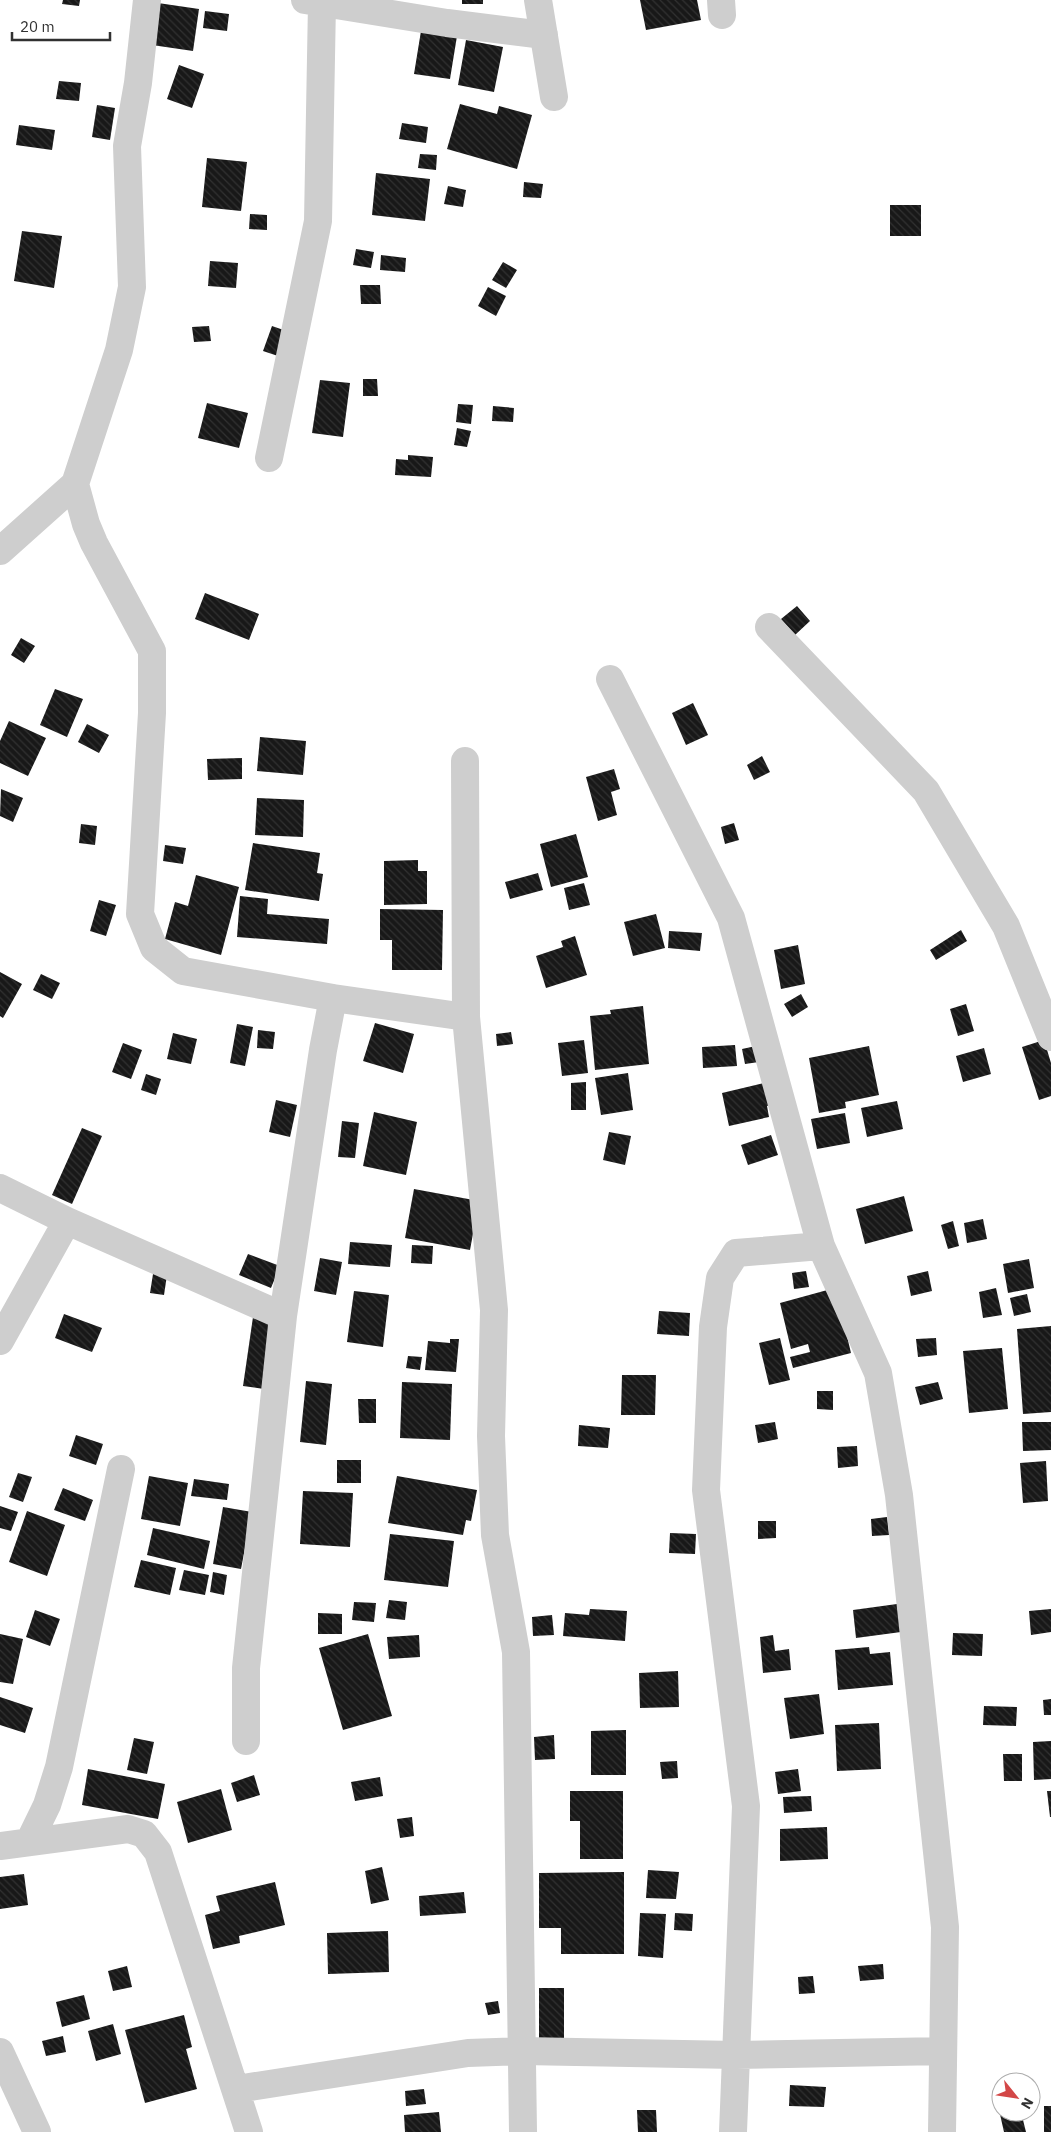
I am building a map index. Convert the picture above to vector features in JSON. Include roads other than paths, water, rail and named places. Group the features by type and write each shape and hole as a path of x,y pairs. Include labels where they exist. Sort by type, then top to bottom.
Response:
{"street":[{"path":"0,551 75,484 119,350 132,287 127,146 138,84 147,0"},
{"path":"538,0 554,97"},
{"path":"269,458 318,221 312,2 447,23 544,35"},
{"path":"75,484 86,524 94,543 152,651 152,713 140,914 154,948 183,972 332,998 466,1017"},
{"path":"769,627 926,791 1006,926 1051,1037"},
{"path":"610,679 731,918 821,1246 878,1372 899,1495 945,1927 942,2132"},
{"path":"465,761 466,1017 494,1310 491,1436 495,1535 516,1652 524,2132"},
{"path":"246,1741 246,1668 283,1316 332,998"},
{"path":"0,1188 67,1221 283,1316"},
{"path":"0,1341 67,1221"},
{"path":"733,2132 746,1806 706,1490 713,1327 720,1278 736,1253 821,1246"},
{"path":"29,1842 47,1805 59,1767 121,1468"},
{"path":"0,1846 128,1829 144,1834 158,1852 237,2089 249,2132"},
{"path":"237,2089 468,2053 523,2051 736,2056 943,2051"},
{"path":"0,2052 36,2132"}]}
